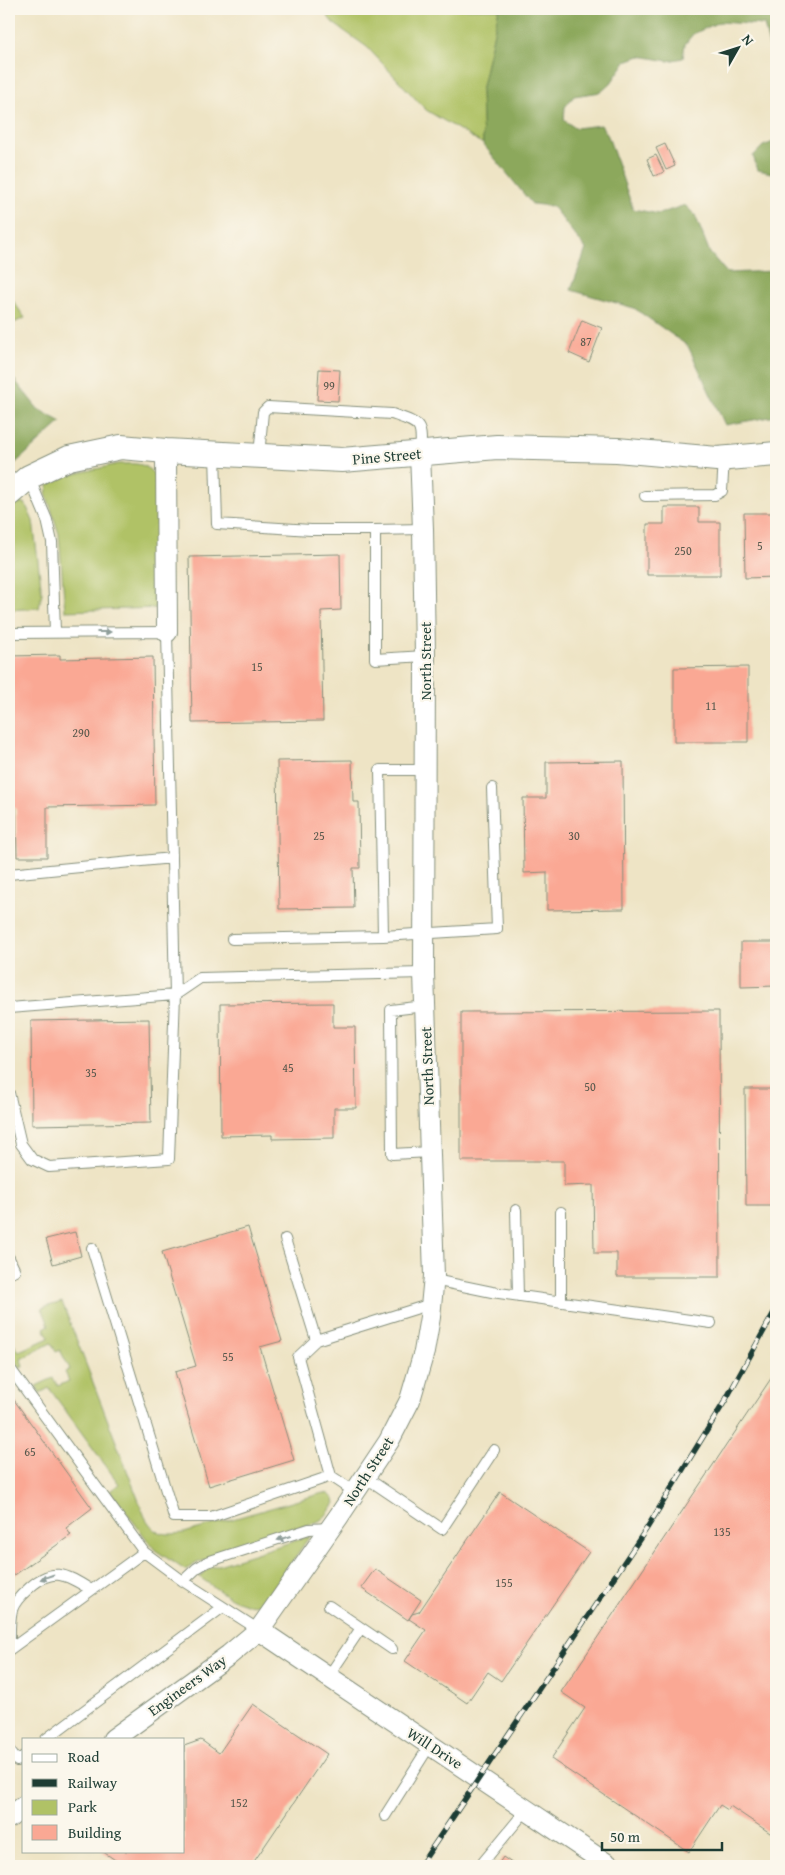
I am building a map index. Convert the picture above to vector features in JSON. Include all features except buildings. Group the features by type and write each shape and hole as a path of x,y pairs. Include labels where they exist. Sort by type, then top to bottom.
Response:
{"street":[{"name":"Pine Street","path":"9,494 29,477 69,458 121,447 342,460 497,447 617,450 724,458 776,454"},
{"path":"166,451 167,632"},
{"name":"North Street","path":"259,1630 360,1485 388,1441 410,1400 424,1352 431,1304 434,1280 424,973 426,656 420,454"},
{"name":"Will Drive","path":"259,1630 610,1866"},
{"name":"Engineers Way","path":"114,1738 259,1630"},
{"path":"9,1818 22,1808"}],"lane":[{"path":"259,456 263,412 268,407 392,414 409,420 418,426 422,434 420,454"},
{"path":"215,454 217,524 311,530 423,529"},
{"path":"645,496 715,495 722,491 724,458"},
{"path":"29,477 47,520 52,542 55,632"},
{"path":"375,530 375,659 426,656"},
{"path":"9,633 167,632 175,995 169,1159 49,1167 32,1159 21,1144 9,1093"},
{"path":"384,936 380,770 425,770"},
{"path":"232,939 424,935 498,929 492,788"},
{"path":"9,874 172,858"},
{"path":"9,1008 175,995 200,978 424,973"},
{"path":"425,1006 390,1010 392,1154 430,1152"},
{"path":"516,1210 518,1296"},
{"path":"560,1212 561,1301"},
{"path":"284,1239 316,1340"},
{"path":"92,1248 174,1517 211,1517 331,1476 360,1485 442,1529 494,1450"},
{"path":"9,1258 15,1271 9,1274"},
{"path":"434,1280 518,1296 711,1323"},
{"path":"331,1476 298,1357 316,1340 431,1304"},
{"path":"9,1367 144,1552 184,1581 259,1630"},
{"path":"184,1581 197,1568 207,1562 309,1529 331,1528"},
{"path":"9,1649 144,1552"},
{"path":"9,1649 12,1608 36,1581 56,1574 70,1576 91,1590"},
{"path":"329,1606 392,1649"},
{"path":"47,1738 223,1607"},
{"path":"328,1677 361,1628"},
{"path":"385,1816 430,1745"},
{"path":"9,1750 17,1761 22,1757"},
{"path":"480,1866 527,1809"}],"green space":[{"path":"322,9 499,9 481,91 483,144 426,110 367,47 333,23"},
{"path":"499,9 776,9 776,75 764,25 719,22 693,34 685,44 683,58 668,61 640,56 626,61 611,83 601,92 574,96 565,107 564,120 575,128 601,125 608,136 633,209 659,214 685,205 695,215 710,253 727,273 776,271 776,416 725,425 688,346 634,308 571,290 586,249 552,206 532,204 483,144 481,91"},
{"path":"776,141 776,170 771,173 758,170 753,156 763,146"},
{"path":"9,295 25,318 9,325"},
{"path":"9,373 38,409 61,422 9,469"},
{"path":"118,464 144,466 157,478 158,608 65,611 59,534 46,493 49,484 61,477"},
{"path":"17,503 25,503 33,521 42,593 39,608 9,610 9,511"},
{"path":"62,1302 145,1517 153,1528 166,1534 184,1533 323,1493 329,1494 335,1503 326,1515 317,1522 197,1563 185,1570 155,1550 110,1491 119,1484 49,1388 40,1393 36,1386 53,1378 58,1386 69,1381 65,1372 70,1369 60,1350 56,1352 51,1343 21,1359 23,1367 20,1368 9,1351 9,1345 12,1342 19,1351 49,1338 44,1328 49,1325 42,1308"},
{"path":"310,1536 263,1603 255,1605 238,1601 199,1577 209,1568"}],"railway":[{"path":"420,1866 647,1528 725,1401 776,1309"}]}
